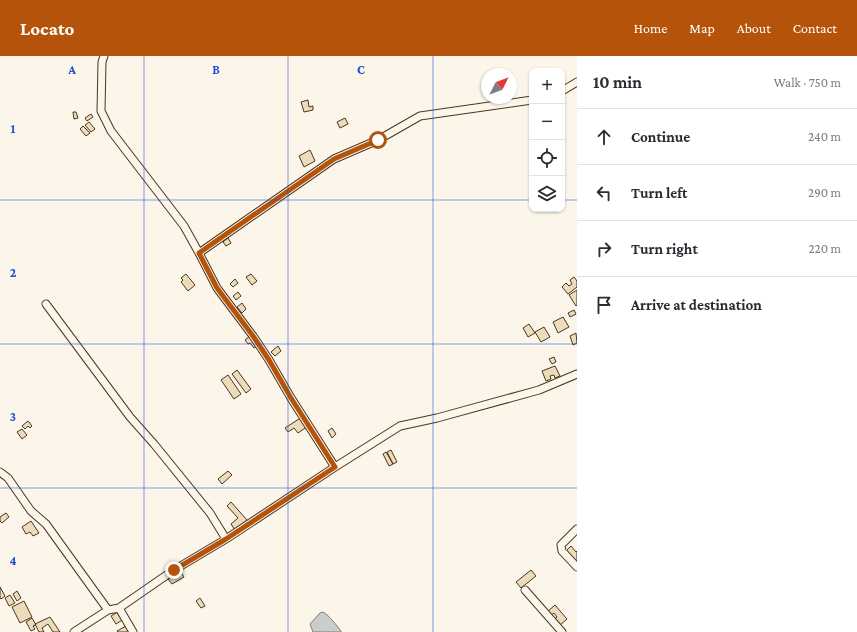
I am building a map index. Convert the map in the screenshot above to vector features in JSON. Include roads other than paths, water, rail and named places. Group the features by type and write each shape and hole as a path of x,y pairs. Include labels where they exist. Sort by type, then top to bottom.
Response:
{"street":[{"path":"104,56 102,62 101,111 111,131 184,226 217,288 269,360 291,398 335,467"},
{"path":"565,89 577,82"},
{"path":"199,253 334,159 378,140 420,116 529,100"},
{"path":"46,304 130,417 210,513 226,539"},
{"path":"74,632 108,610 119,608 174,570 226,539 400,426 437,418 539,390 577,374"},
{"path":"0,472 8,478 31,511 46,524 108,610"},
{"path":"577,529 561,545 562,551 577,567"},
{"path":"524,590 562,632"},
{"path":"119,608 133,632"}]}
